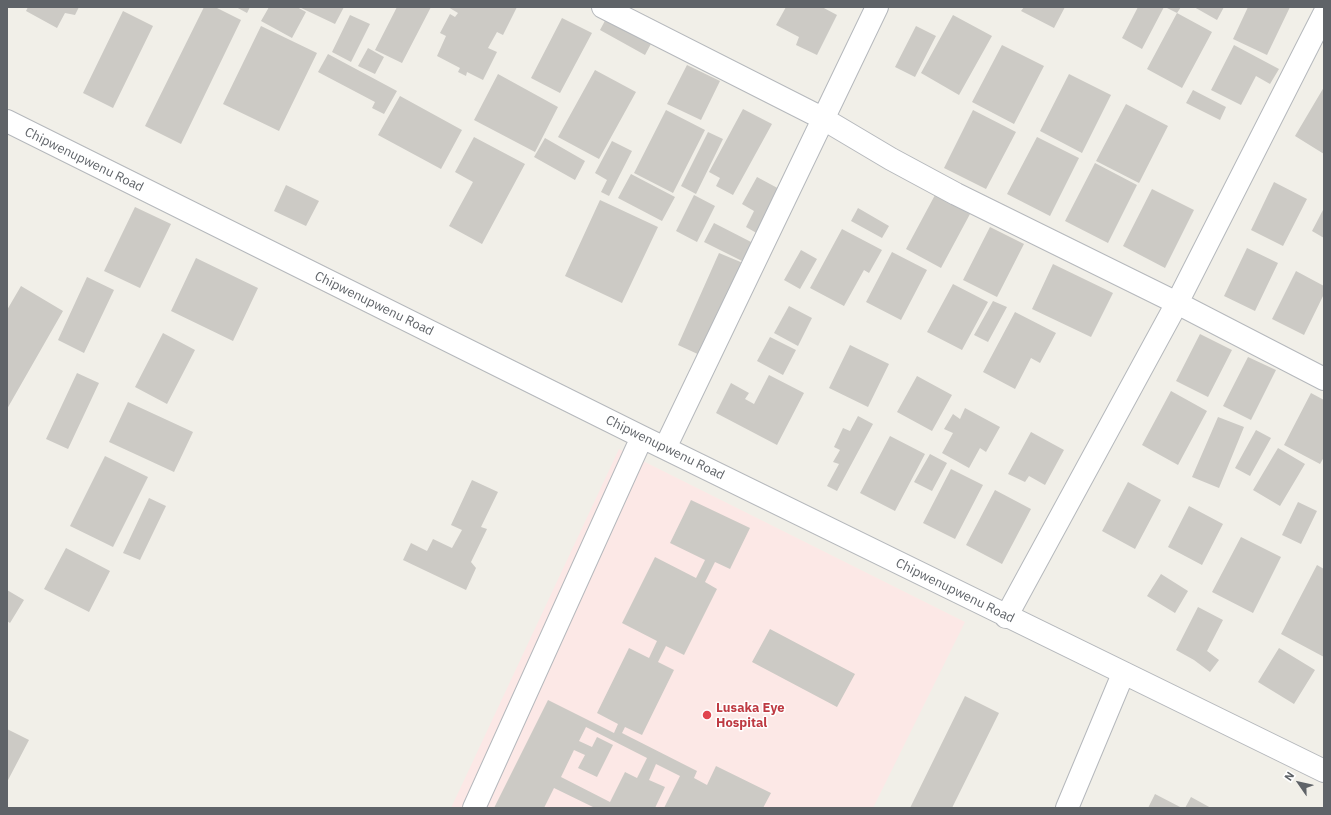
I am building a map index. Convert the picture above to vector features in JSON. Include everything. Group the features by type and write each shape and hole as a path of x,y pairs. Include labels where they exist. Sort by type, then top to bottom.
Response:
{"street":[{"path":"603,7 822,118 891,159 956,194 1177,303 1324,379"},
{"path":"665,448 822,118 877,7"},
{"path":"1006,616 1177,303 1324,14"},
{"name":"Chipwenupwenu Road","path":"7,121 642,437 1123,674 1324,771"},
{"path":"474,808 642,437"},
{"path":"1067,808 1123,674"}],"shaded area":[{"name":"Lusaka Eye Hospital","path":"619,449 965,622 873,808 451,808"}],"building":[{"path":"28,7 79,7 75,15 65,13 57,28 26,11"},
{"path":"204,7 215,7 241,20 181,144 145,126"},
{"path":"236,7 250,7 247,13"},
{"path":"269,7 297,7 306,12 292,38 261,21"},
{"path":"299,7 344,7 335,24"},
{"path":"397,7 431,7 402,63 375,50"},
{"path":"448,7 517,7 503,35 497,32 488,48 497,52 483,80 467,72 466,76 458,72 460,68 437,56 446,36 440,33 450,14 455,17 458,13"},
{"path":"786,7 822,7 837,15 817,55 796,45 799,37 776,25"},
{"path":"1024,7 1065,7 1054,28 1021,11"},
{"path":"1138,7 1164,7 1142,49 1122,38"},
{"path":"1165,7 1181,7 1177,13"},
{"path":"1194,7 1224,7 1217,20"},
{"path":"1248,7 1290,7 1267,55 1233,39"},
{"path":"123,11 153,26 113,108 83,93"},
{"path":"1177,13 1212,32 1182,88 1147,69"},
{"path":"350,15 370,24 351,62 332,52"},
{"path":"953,15 992,36 959,95 921,73"},
{"path":"607,17 652,42 645,55 600,30"},
{"path":"562,18 592,33 560,93 531,78"},
{"path":"261,26 317,53 279,131 223,104"},
{"path":"916,26 936,36 915,77 895,67"},
{"path":"1002,45 1044,66 1014,124 972,102"},
{"path":"1234,45 1279,69 1270,84 1256,76 1241,105 1211,90"},
{"path":"368,48 384,57 375,74 358,66"},
{"path":"328,54 397,91 384,114 372,108 375,102 318,72"},
{"path":"687,65 720,81 701,120 667,104"},
{"path":"595,70 636,92 599,159 558,137"},
{"path":"498,74 558,107 535,152 474,120"},
{"path":"1069,74 1111,95 1082,153 1040,131"},
{"path":"1324,87 1324,154 1295,136"},
{"path":"1193,90 1226,107 1220,120 1186,103"},
{"path":"400,96 462,130 441,169 378,135"},
{"path":"1126,104 1168,126 1139,183 1096,161"},
{"path":"743,109 772,124 733,195 716,186 720,178 709,172"},
{"path":"666,110 705,130 673,193 634,173"},
{"path":"973,110 1016,132 986,189 944,168"},
{"path":"708,132 723,139 696,194 681,186"},
{"path":"474,137 525,164 482,244 449,226 473,182 455,172"},
{"path":"1037,137 1079,158 1050,216 1007,194"},
{"path":"545,138 585,161 575,180 534,157"},
{"path":"612,141 632,151 609,196 601,192 607,180 595,173"},
{"path":"1095,163 1137,185 1108,243 1065,221"},
{"path":"631,174 675,197 662,221 618,198"},
{"path":"757,177 783,191 760,235 746,227 754,211 742,204"},
{"path":"1274,182 1307,199 1283,246 1251,230"},
{"path":"286,185 319,201 306,226 274,211"},
{"path":"1152,189 1194,210 1165,268 1123,246"},
{"path":"694,195 715,206 697,242 676,231"},
{"path":"935,195 970,214 941,268 906,249"},
{"path":"600,200 658,227 622,303 565,276"},
{"path":"135,207 171,224 140,288 104,271"},
{"path":"858,208 889,226 882,238 851,221"},
{"path":"1324,208 1324,238 1312,231"},
{"path":"714,223 753,243 742,261 704,242"},
{"path":"990,227 1024,244 997,297 963,280"},
{"path":"842,229 882,250 869,273 864,270 844,306 810,288"},
{"path":"1247,248 1278,263 1255,311 1224,296"},
{"path":"801,250 817,259 800,289 784,280"},
{"path":"892,252 927,270 901,320 866,302"},
{"path":"719,253 743,263 702,356 678,345"},
{"path":"196,258 258,288 233,341 171,311"},
{"path":"1053,264 1113,293 1091,337 1032,309"},
{"path":"1296,271 1324,286 1324,294 1304,335 1272,319"},
{"path":"87,277 114,290 84,353 58,340"},
{"path":"953,284 988,302 962,350 927,332"},
{"path":"21,286 63,311 7,409 7,310"},
{"path":"993,301 1007,307 988,342 974,335"},
{"path":"789,306 812,318 798,346 774,333"},
{"path":"1015,312 1056,333 1040,363 1031,358 1015,389 983,372"},
{"path":"163,333 195,350 167,404 135,387"},
{"path":"1200,334 1232,350 1208,397 1176,381"},
{"path":"770,337 796,350 783,375 757,361"},
{"path":"850,345 889,364 868,407 829,388"},
{"path":"1248,357 1276,370 1251,420 1223,406"},
{"path":"77,373 99,383 68,449 46,439"},
{"path":"769,375 804,393 777,445 716,413 731,383 749,393 745,399 754,404"},
{"path":"917,376 952,395 932,431 897,412"},
{"path":"1171,391 1207,411 1178,465 1142,445"},
{"path":"1311,393 1324,400 1324,457 1320,464 1284,445"},
{"path":"128,402 193,432 174,472 109,442"},
{"path":"965,408 1000,427 986,452 980,448 969,468 942,453 953,433 944,429 953,414 960,419"},
{"path":"858,416 873,424 837,491 827,486 839,464 833,462 840,450 834,447 843,428 850,431"},
{"path":"1218,417 1244,427 1219,488 1192,477"},
{"path":"1256,430 1271,438 1250,476 1235,468"},
{"path":"1031,432 1064,450 1045,485 1029,476 1025,482 1008,474"},
{"path":"890,436 925,454 895,511 860,493"},
{"path":"1278,448 1305,464 1280,506 1253,490"},
{"path":"930,454 947,463 932,491 914,482"},
{"path":"105,456 148,477 113,547 70,526"},
{"path":"951,469 983,485 955,539 923,523"},
{"path":"472,480 498,492 481,527 487,529 471,562 476,568 466,590 403,560 411,543 427,551 433,539 452,548 462,530 451,525"},
{"path":"1128,482 1161,500 1135,549 1102,531"},
{"path":"995,490 1031,509 1002,564 966,545"},
{"path":"149,498 166,506 140,560 123,553"},
{"path":"691,500 750,528 730,569 715,562 705,582 717,589 684,655 666,646 658,662 674,670 642,735 625,727 622,733 697,771 694,778 707,785 716,766 771,793 763,808 664,808 680,776 656,764 649,780 665,787 655,808 595,808 554,788 544,808 494,808 548,700 614,733 618,724 597,713 629,648 649,658 657,641 622,623 655,557 696,578 705,560 670,543","holes":["586,727 647,758 637,778 625,772 610,802 561,777 574,750 585,755 578,768 597,777 613,745 597,737 592,747 579,741"]},
{"path":"1298,502 1317,511 1301,544 1282,535"},
{"path":"1189,506 1223,524 1202,565 1168,547"},
{"path":"1241,537 1281,557 1253,613 1212,592"},
{"path":"66,548 110,571 89,612 44,589"},
{"path":"1317,565 1324,569 1324,657 1281,634"},
{"path":"1161,574 1188,591 1175,613 1147,596"},
{"path":"7,590 24,600 10,623 7,621"},
{"path":"1198,607 1223,620 1207,651 1219,660 1210,672 1194,660 1176,650"},
{"path":"770,629 855,674 837,707 752,662"},
{"path":"1279,648 1315,670 1294,704 1258,682"},
{"path":"965,696 999,713 952,808 910,808"},
{"path":"7,729 29,740 7,782"},
{"path":"1155,794 1182,808 1148,808"},
{"path":"1191,797 1211,808 1185,808"}],"place":[{"name":"Lusaka Eye Hospital","path":"707,715"}]}
